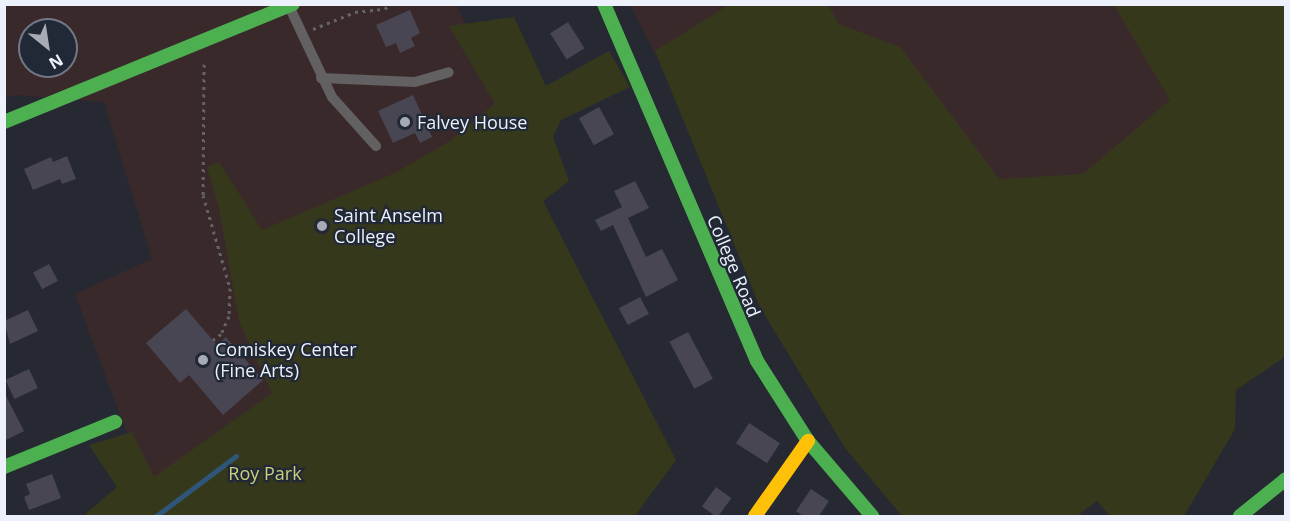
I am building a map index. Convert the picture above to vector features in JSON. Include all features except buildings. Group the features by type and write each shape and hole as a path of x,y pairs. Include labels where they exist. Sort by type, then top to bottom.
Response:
{"street":[{"name":"College Road","path":"604,4 632,63 740,326 772,388 808,441 872,516"},
{"path":"4,123 291,5"},
{"path":"4,466 115,422"},
{"path":"755,516 808,441"},
{"path":"1240,516 1286,479"}],"lane":[{"path":"291,5 300,34 321,78 340,109 376,146"},
{"path":"321,78 415,82 449,72"}],"path":[{"path":"300,34 355,12 386,9 389,4"},
{"path":"204,60 207,91 203,195 230,288 229,316 221,334 213,340"}],"shaded area":[{"name":"Saint Anselm College","path":"5,5 457,5 539,193 155,508 75,294 152,259 104,102 15,95 5,98"},
{"path":"630,5 1285,5 1285,96 792,323"}],"green space":[{"path":"730,4 828,5 839,24 900,47 999,179 1083,174 1170,100 1114,5 1285,5 1285,357 1236,390 1235,429 1184,516 1110,516 1097,501 1077,516 902,516 845,448 760,307 655,51"},
{"name":"Roy Park","path":"514,17 546,86 609,51 630,87 561,120 553,137 569,181 543,201 676,460 635,516 83,516 117,487 89,445 132,432 154,477 272,393 239,321 219,208 207,167 219,162 262,230 395,173 448,142 495,104 449,26"}],"waterway":[{"path":"156,516 236,456"}],"traffic: fast":[{"path":"4,122 293,4"},
{"path":"604,4 757,361 808,441 872,516"},
{"path":"4,467 115,422"},
{"path":"1240,516 1286,479"}],"traffic: slow":[{"path":"755,516 808,441"}],"place":[{"name":"Falvey House","path":"405,122"},
{"name":"Saint Anselm College","path":"322,226"},
{"name":"Comiskey Center (Fine Arts)","path":"203,360"}]}
